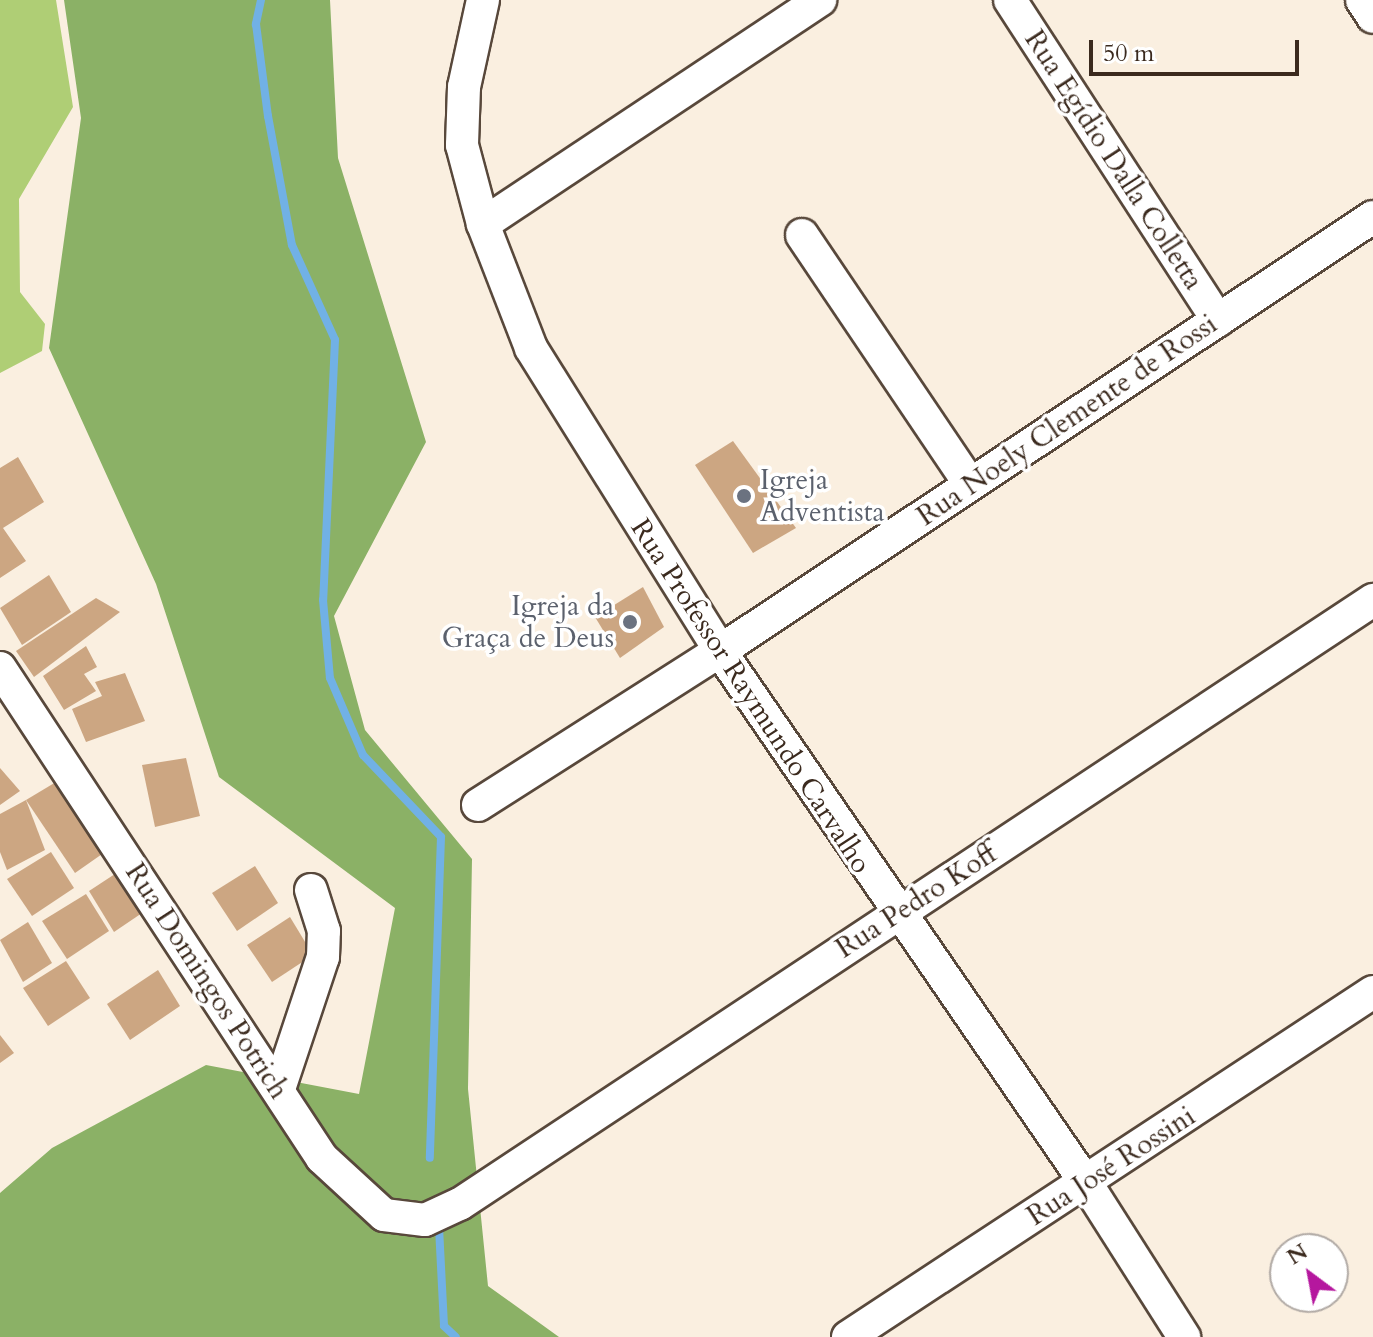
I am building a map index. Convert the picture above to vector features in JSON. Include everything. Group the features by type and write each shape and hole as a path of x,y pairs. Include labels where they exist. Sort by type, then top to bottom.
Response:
{"street":[{"name":"Rua Professor Raymundo Carvalho","path":"483,0 464,87 462,145 483,224 531,348 720,651 896,914 1086,1183 1184,1337"},
{"path":"483,224 820,0"},
{"name":"Rua Egídio Dalla Colletta","path":"1010,0 1218,320"},
{"path":"1362,0 1373,17"},
{"name":"Rua Noely Clemente de Rossi","path":"478,805 720,651 1373,217"},
{"path":"802,235 970,484"},
{"name":"Rua Pedro Koff","path":"460,1204 1373,600"},
{"name":"Rua Domingos Potrich","path":"0,668 322,1158 353,1192 384,1215 425,1220 460,1204"},
{"path":"279,1089 323,957 324,931 311,890"},
{"name":"Rua José Rossini","path":"848,1337 1373,992"}],"green space":[{"path":"0,0 56,0 73,107 19,199 20,292 45,324 42,351 0,373"},
{"path":"64,0 330,0 338,158 426,442 334,616 365,730 472,859 468,1089 488,1286 559,1337 0,1337 0,1193 52,1148 206,1065 359,1094 395,908 219,777 156,584 49,348 81,118"}],"building":[{"name":"Igreja Adventista","path":"733,441 796,528 753,553 695,465"},
{"path":"18,457 44,502 3,528 26,561 0,578 0,468"},
{"path":"49,575 71,612 22,645 0,608"},
{"name":"Igreja da Graça de Deus","path":"643,587 664,627 620,658 595,617"},
{"path":"96,598 120,612 34,677 16,651"},
{"path":"86,646 97,667 84,674 96,691 64,710 43,676"},
{"path":"125,673 145,721 86,742 72,709 102,696 95,682"},
{"path":"186,758 200,816 155,827 142,765"},
{"path":"0,768 20,791 0,805"},
{"path":"56,782 105,852 75,873 26,800"},
{"path":"26,800 45,850 7,870 0,852 0,814"},
{"path":"51,852 74,888 32,916 7,879"},
{"path":"255,866 278,903 237,931 212,893"},
{"path":"118,872 145,911 114,932 89,891"},
{"path":"86,894 109,931 67,959 42,921"},
{"path":"290,917 313,955 272,982 247,945"},
{"path":"28,922 52,963 23,982 0,940"},
{"path":"66,961 90,998 48,1026 23,988"},
{"path":"158,970 180,1006 130,1040 107,1004"},
{"path":"0,1035 14,1053 0,1063"}],"waterway":[{"path":"261,0 256,24 268,116 292,245 335,340 323,600 330,678 363,755 441,837 430,1158"},
{"path":"439,1227 444,1326 456,1337"}],"place":[{"name":"Igreja Adventista","path":"744,496"},
{"name":"Igreja da Graça de Deus","path":"630,622"}]}
